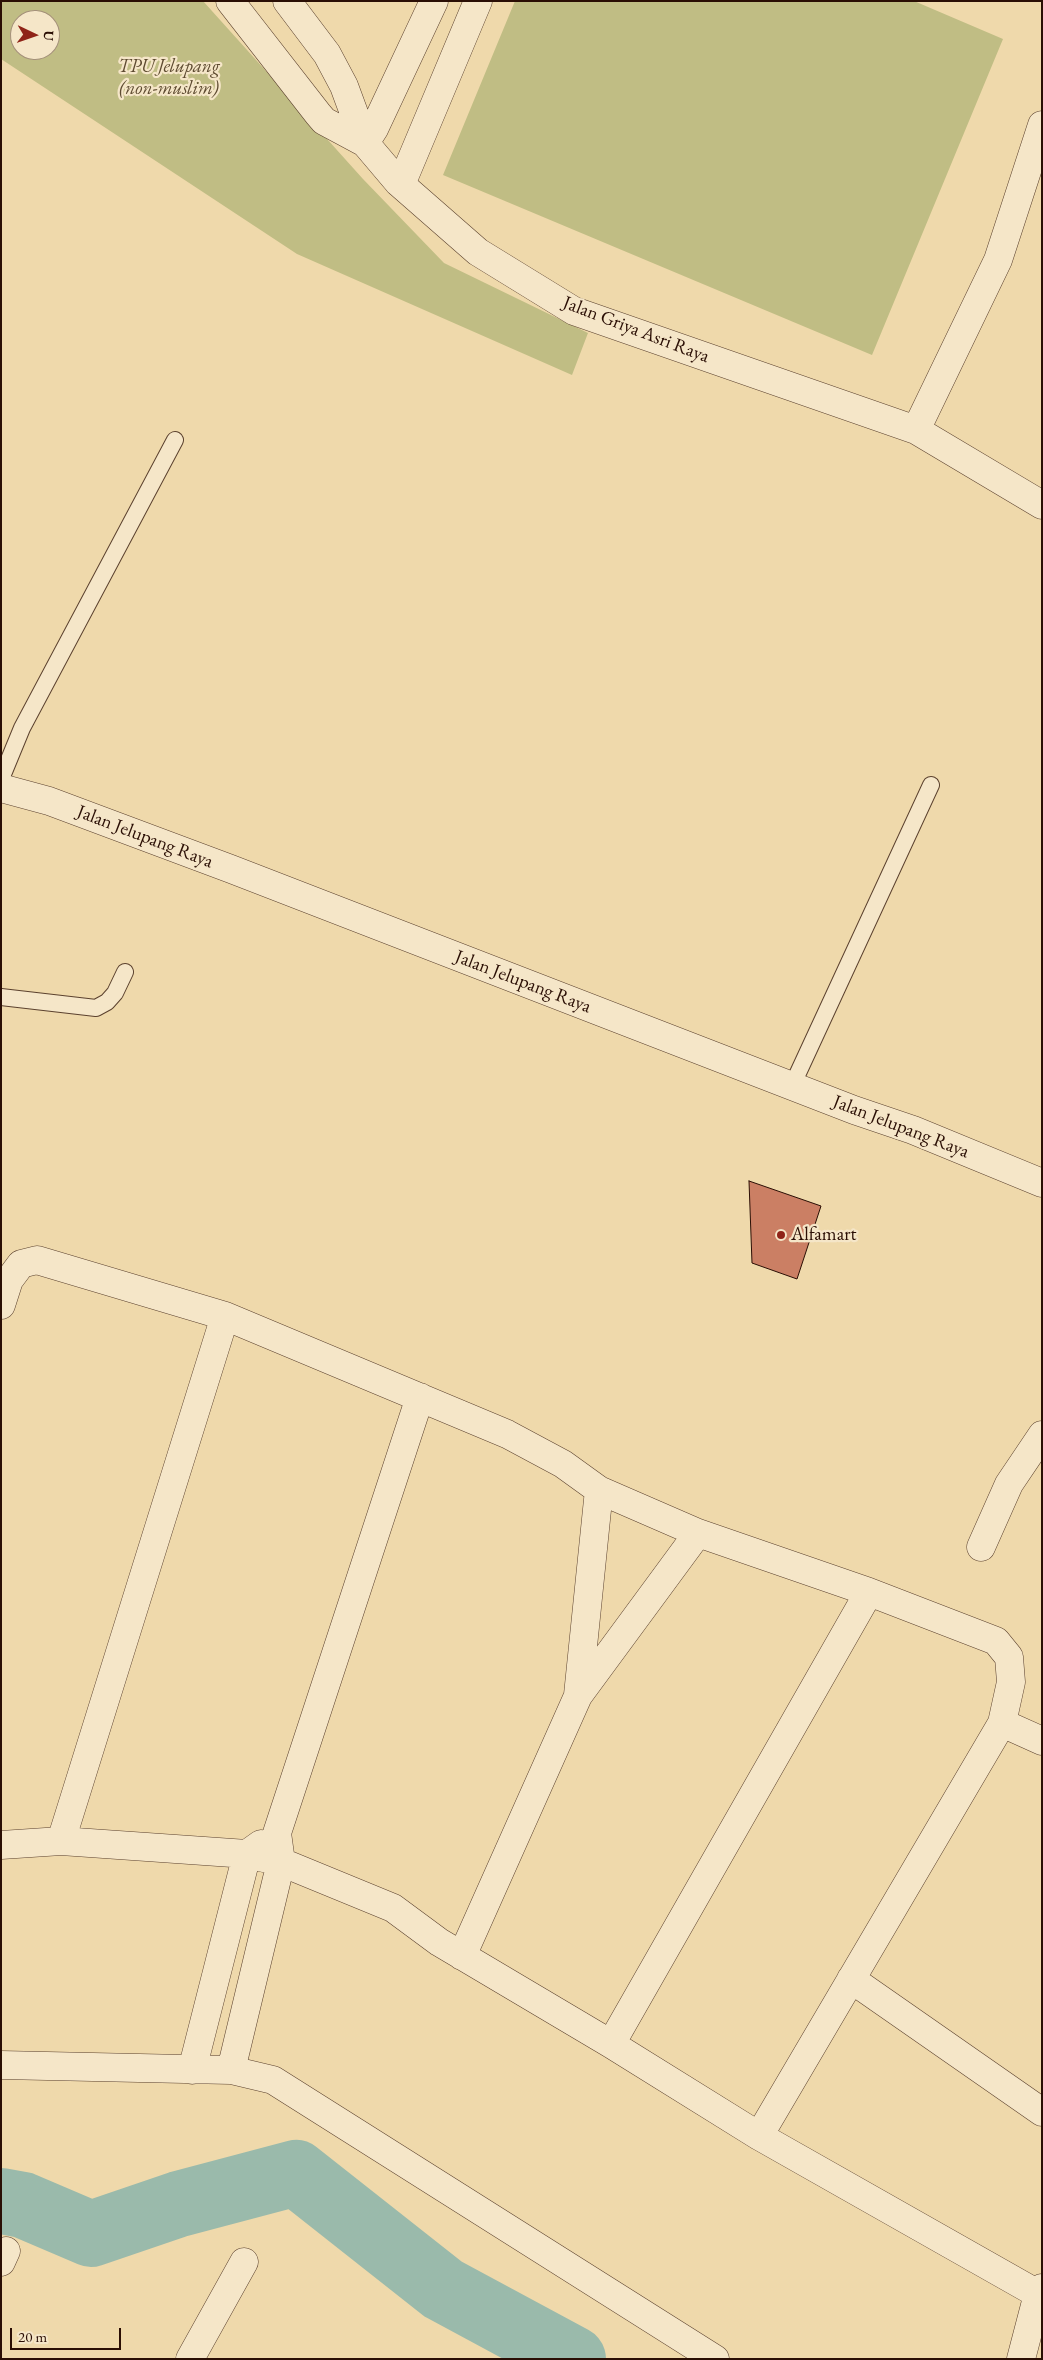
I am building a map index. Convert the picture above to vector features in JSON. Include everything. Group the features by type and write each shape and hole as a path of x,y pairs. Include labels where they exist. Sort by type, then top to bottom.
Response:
{"street":[{"name":"Jalan Griya Asri Raya","path":"230,1 324,121 364,143 398,182 478,252 574,311 916,430 1042,505"},
{"path":"287,1 327,54 344,86 364,143"},
{"path":"364,143 374,129 434,1"},
{"path":"398,182 404,174 478,1"},
{"path":"916,430 998,260 1042,125"},
{"name":"Jalan Jelupang Raya","path":"1,788 48,801 231,869 792,1086 913,1130 1042,1183"},
{"path":"1,1305 9,1280 21,1264 37,1260 225,1316 507,1434 563,1464 599,1490 698,1533 869,1592 996,1641 1009,1657 1011,1682 1002,1723 759,2136"},
{"path":"62,1841 225,1316"},
{"path":"231,2070 281,1862 277,1833 420,1397"},
{"path":"981,1547 1009,1484 1042,1435"},
{"path":"578,1696 599,1490"},
{"path":"462,1956 578,1696 698,1533"},
{"path":"611,2044 869,1592"},
{"path":"1002,1723 1042,1741"},
{"path":"192,2070 247,1854 277,1833"},
{"path":"1,1845 62,1841 247,1854 281,1862 393,1908 462,1956 611,2044 759,2136 1040,2291 1021,2359"},
{"path":"851,1979 1042,2112"},
{"path":"1,2065 231,2070 273,2080 715,2359"},
{"path":"190,2359 244,2262"}],"lane":[{"path":"1,779 22,728 175,440"},
{"path":"792,1086 931,784"},
{"path":"1,997 96,1008 107,1002 115,993 125,972"}],"green space":[{"name":"TPU Jelupang (non-muslim)","path":"1,1 203,1 363,179 444,263 588,333 572,375 297,254 1,59"},
{"path":"515,1 914,1 1003,39 872,355 443,175"}],"building":[{"name":"Alfamart","path":"749,1181 821,1206 797,1279 752,1263"}],"waterway":[{"path":"1,2201 23,2205 91,2234 179,2204 296,2173 443,2289 573,2359"}],"place":[{"name":"Alfamart","path":"781,1235"}]}
